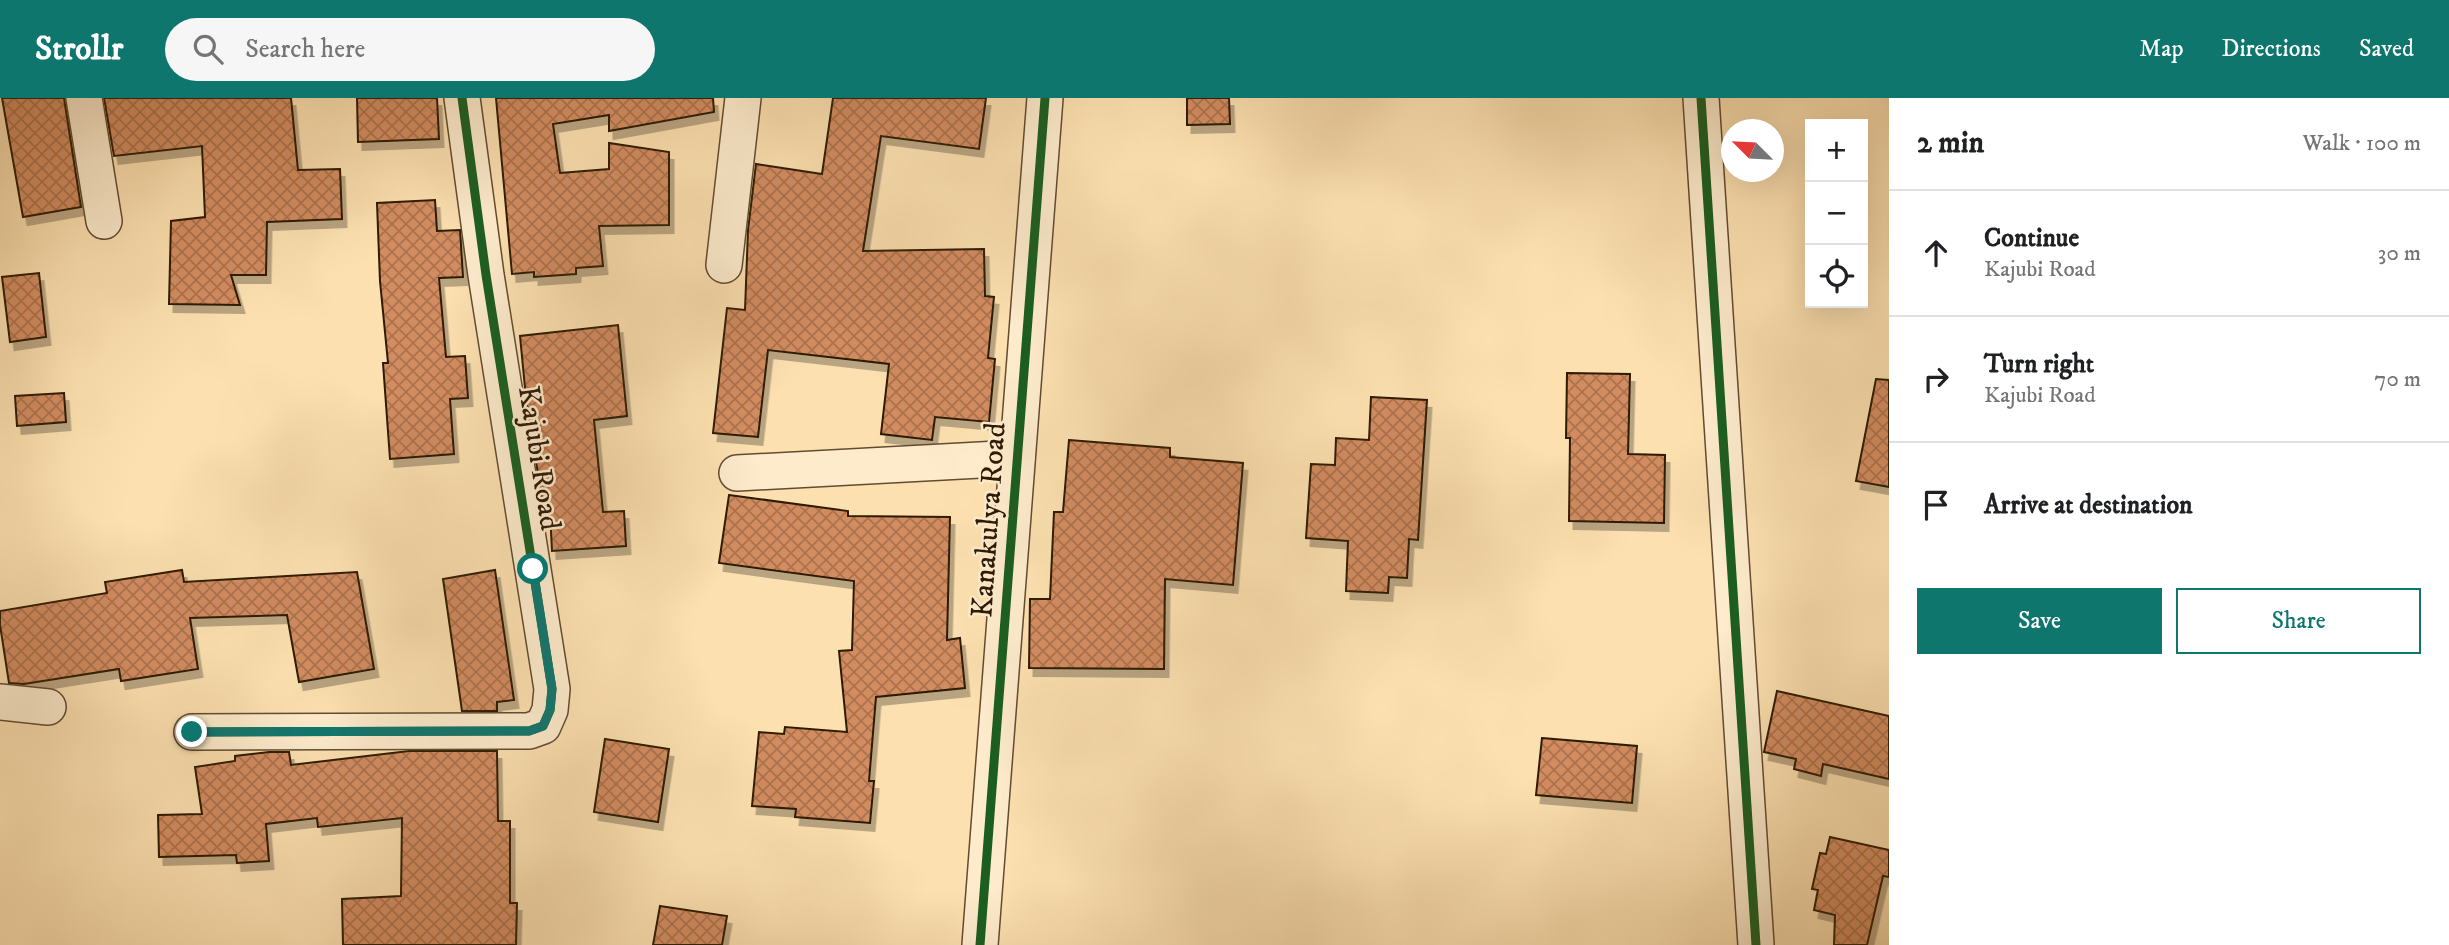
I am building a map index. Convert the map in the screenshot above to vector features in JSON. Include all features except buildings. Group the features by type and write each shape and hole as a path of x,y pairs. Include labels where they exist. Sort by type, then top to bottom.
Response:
{"street":[{"path":"84,98 104,221"},
{"name":"Kajubi Road","path":"192,732 529,731 543,726 550,710 552,689 486,275 462,98"},
{"path":"724,265 743,98"},
{"name":"Kanakulya Road","path":"980,945 1045,98"},
{"path":"1701,98 1756,945"},
{"path":"737,473 1017,458"},
{"path":"0,702 48,707"}],"cycle path":[{"path":"192,732 529,731 543,726 550,710 552,689 486,275 462,98"},
{"path":"980,945 1045,98"},
{"path":"1701,98 1756,945"}],"route":[{"path":"192,732 529,731 543,726 550,710 552,689 533,569"}]}
